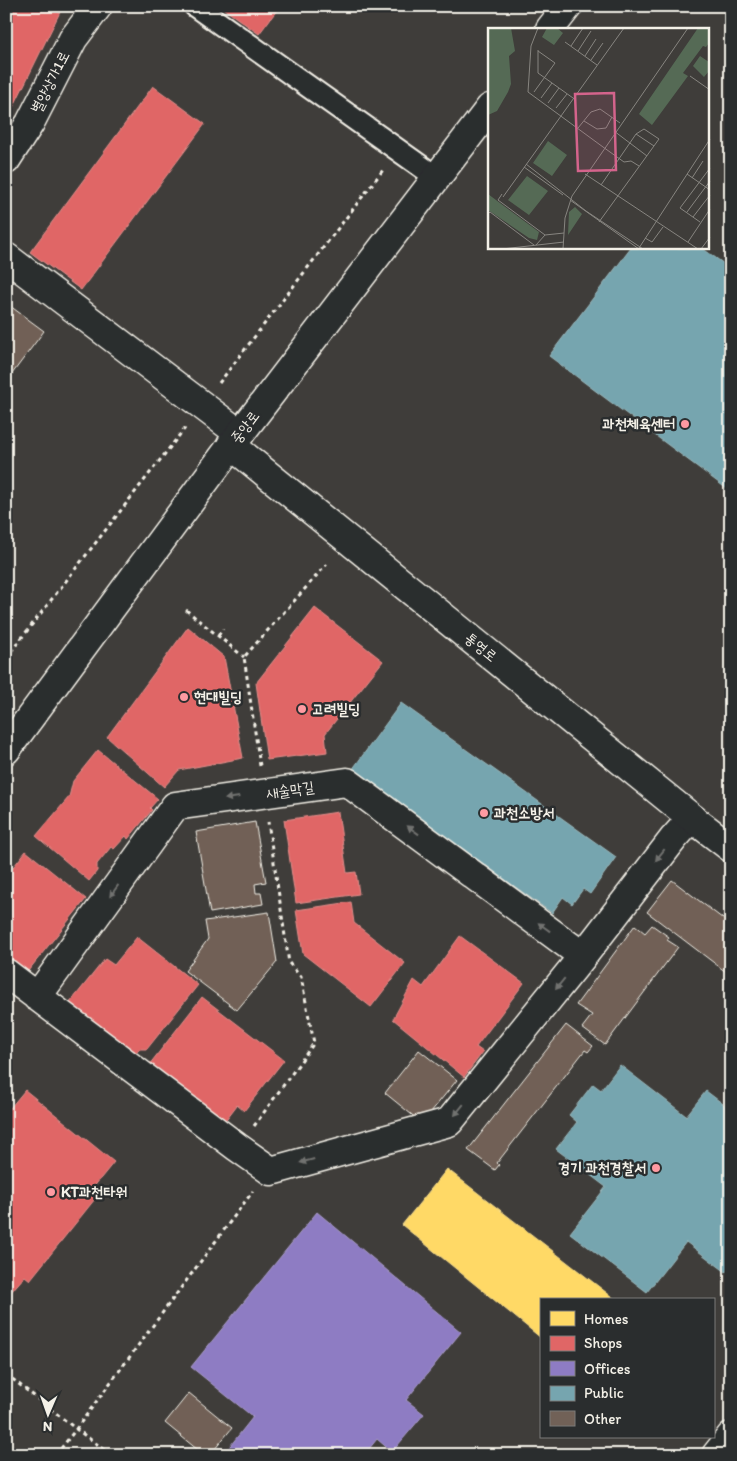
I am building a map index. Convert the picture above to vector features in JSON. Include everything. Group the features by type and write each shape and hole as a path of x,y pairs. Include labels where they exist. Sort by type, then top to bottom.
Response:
{"street":[{"name":"별양상가1로","path":"6,160 30,123 73,39 98,6"},
{"path":"195,6 436,177"},
{"path":"551,28 568,6"},
{"name":"중앙로","path":"11,734 488,111"},
{"name":"통영로","path":"6,257 235,440 692,818 731,848"},
{"name":"새술막길","path":"37,997 175,806 346,782 583,956"},
{"path":"6,973 271,1171 449,1122 583,956 674,838 692,818"},
{"path":"716,1455 731,1436"}],"path":[{"path":"244,657 327,564"},
{"path":"186,610 244,657 289,963 301,977 314,1043 237,1147"},
{"path":"218,636 223,629"},
{"path":"56,1455 260,1182 271,1171"},
{"path":"6,1374 112,1455"}],"building: Homes":[{"path":"447,1169 613,1298 540,1298 540,1337 402,1225"}],"building: Shops":[{"path":"6,6 63,6 6,122"},
{"path":"220,6 280,6 259,34"},
{"path":"153,86 205,124 81,290 30,252"},
{"name":"고려빌딩","path":"315,608 383,661 325,734 327,752 267,760 256,683"},
{"name":"현대빌딩","path":"188,627 224,657 243,758 179,770 164,787 107,737"},
{"path":"98,750 158,799 150,808 152,810 128,839 126,836 114,849 111,847 97,864 97,871 89,881 36,836 69,797 73,781"},
{"path":"338,812 347,873 356,872 359,894 296,903 284,820"},
{"path":"26,851 86,899 24,976 6,962 6,876"},
{"path":"351,902 354,923 405,963 371,1007 303,954 296,910"},
{"path":"460,936 524,983 476,1047 483,1052 464,1077 393,1019 414,980 423,987"},
{"path":"137,937 198,985 147,1049 139,1049 134,1056 69,1004 105,959 114,965"},
{"path":"202,997 284,1060 244,1111 237,1105 224,1122 149,1065"},
{"name":"KT과천타워","path":"25,1090 114,1162 92,1189 99,1194 30,1280 25,1276 10,1293 6,1290 6,1113"}],"building: Offices":[{"path":"317,1212 461,1332 406,1400 424,1414 392,1452 377,1439 364,1455 223,1455 253,1417 191,1367"}],"building: Public":[{"name":"과천체육센터","path":"630,249 703,249 731,269 731,492 549,356"},
{"name":"과천소방서","path":"401,703 616,857 590,894 583,889 572,904 563,897 552,913 352,770"},
{"name":"경기 과천경찰서","path":"620,1065 686,1116 706,1091 731,1110 731,1265 726,1272 686,1242 647,1292 570,1233 606,1187 556,1149 577,1122 569,1115 593,1084 601,1090"}],"building: Other":[{"path":"6,303 44,331 6,382"},
{"path":"255,822 266,882 255,884 256,893 261,893 263,904 210,913 196,832"},
{"path":"672,880 731,925 731,966 726,972 647,912"},
{"path":"269,912 277,962 237,1010 185,971 208,939 205,921"},
{"path":"635,925 645,933 652,925 669,937 667,940 678,947 605,1045 582,1028 592,1015 576,1005"},
{"path":"566,1025 593,1046 588,1052 585,1050 497,1163 499,1165 495,1170 468,1150"},
{"path":"419,1050 457,1080 422,1123 385,1093"},
{"path":"189,1393 232,1428 210,1455 204,1455 165,1423"}],"place":[{"name":"과천체육센터","path":"685,424"},
{"name":"현대빌딩","path":"184,697"},
{"name":"고려빌딩","path":"302,709"},
{"name":"과천소방서","path":"484,813"},
{"name":"경기 과천경찰서","path":"656,1168"},
{"name":"KT과천타워","path":"51,1192"}]}
